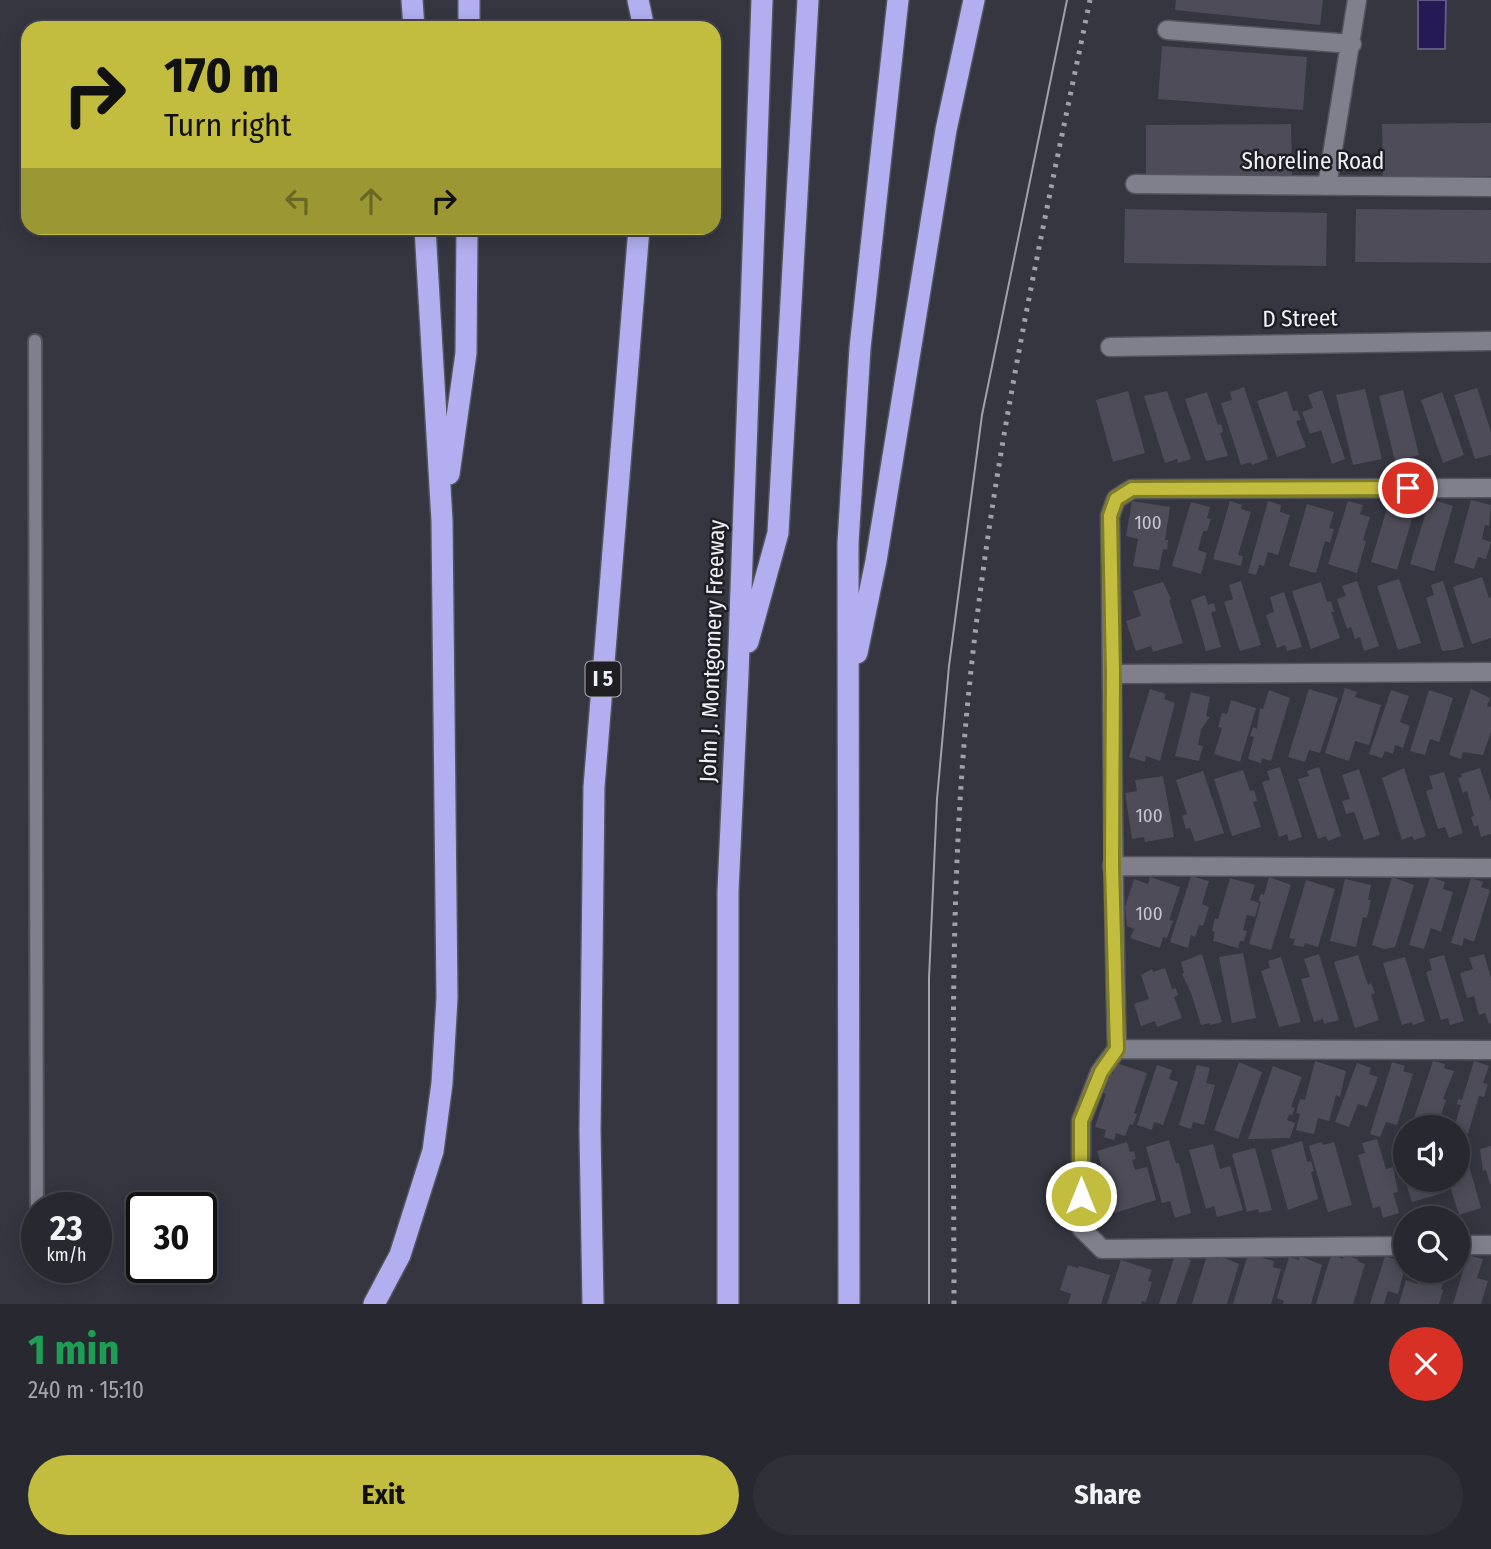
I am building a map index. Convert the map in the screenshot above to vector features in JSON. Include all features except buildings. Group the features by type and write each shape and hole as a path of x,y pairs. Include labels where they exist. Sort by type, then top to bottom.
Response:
{"highway":[{"path":"412,0 414,21"},
{"path":"469,0 469,21"},
{"path":"638,0 642,21"},
{"path":"653,21 654,0"},
{"name":"John J. Montgomery Freeway","path":"729,1304 728,891 762,0"},
{"path":"738,674 778,533 808,0"},
{"path":"849,1304 848,543 860,348 898,0"},
{"path":"848,700 878,548 946,130 974,0"},
{"path":"374,1304 400,1255 433,1151 442,1083 447,984 442,521 425,235"},
{"path":"442,521 466,353 467,235"},
{"name":"I 5","path":"593,1304 590,1131 594,787 638,235"}],"street":[{"path":"1327,186 1357,0"},
{"path":"1167,30 1352,44"},
{"name":"Shoreline Road","path":"1135,184 1491,187"},
{"name":"D Street","path":"1110,347 1491,341"},
{"path":"1393,1246 1101,1249 1081,1228 1081,1121 1101,1072 1117,1049 1112,866 1110,516 1116,499 1132,489 1491,488"},
{"path":"1113,674 1491,673"},
{"path":"1112,866 1491,868"},
{"path":"1117,1049 1491,1050"},
{"path":"1470,1245 1491,1245"}],"lane":[{"path":"35,341 37,1192"}],"shaded area":[{"path":"1418,0 1446,0 1445,49 1418,49"}],"tram line":[{"path":"929,1304 929,978 937,799 949,666 982,415 1067,0"}],"railway":[{"path":"954,1304 955,920 962,767 969,690 991,516 1020,343 1090,0"}],"route":[{"path":"1081,1196 1081,1121 1101,1072 1117,1049 1112,866 1110,516 1116,499 1132,489 1408,488"}]}
